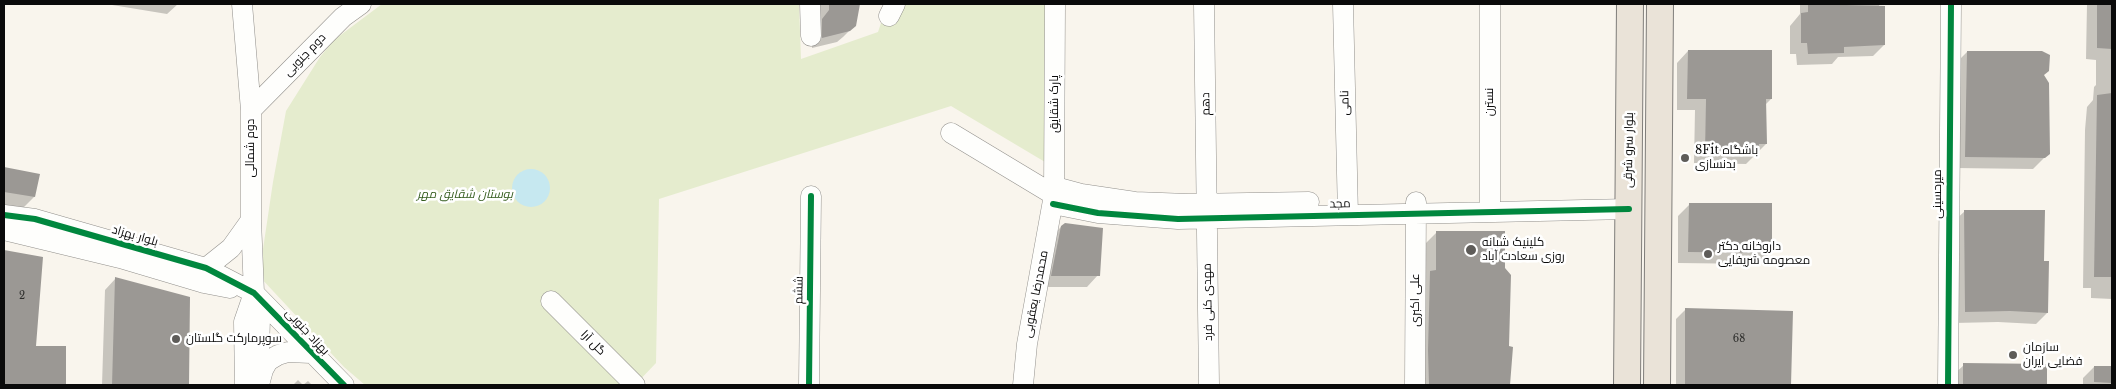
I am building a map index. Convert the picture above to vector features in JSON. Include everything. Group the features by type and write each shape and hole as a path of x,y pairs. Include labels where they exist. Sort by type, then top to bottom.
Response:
{"main road":[{"name":"بلوار سرو شرقی","path":"1627,385 1630,4"},
{"path":"1657,385 1660,4"}],"street":[{"name":"دوم شمالی","path":"242,4 251,110 251,220 254,293"},
{"name":"دوم جنوبی","path":"251,110 343,17 361,4"},
{"path":"810,4 811,36"},
{"name":"پارک شقایق","path":"1054,195 1055,4"},
{"name":"دهم","path":"1204,4 1207,211"},
{"name":"نامی","path":"1343,4 1348,209"},
{"name":"نسترن","path":"1490,4 1490,206"},
{"name":"میرحسینی","path":"1948,385 1951,4"},
{"name":"مجد","path":"951,133 1054,195 1158,203 1207,211 1629,204"},
{"name":"محمدرضا یعقوبی","path":"1023,385 1027,344 1054,195"},
{"name":"ششم","path":"809,385 811,196"},
{"name":"علی اکبری","path":"1416,208 1416,385"},
{"name":"مهدی کنی فرد","path":"1207,211 1209,385"},
{"name":"بلوار بهزاد","path":"4,215 34,219 206,268 254,293"},
{"path":"206,268 231,248 251,220"},
{"name":"بلوار بهزاد","path":"4,230 120,258 204,283 254,293"},
{"path":"245,385 244,322 254,293"},
{"path":"254,293 260,318 259,385"},
{"name":"بهزاد جنوبی","path":"254,293 344,385"},
{"name":"گل آرا","path":"551,301 635,385"},
{"path":"259,385 263,370 268,361 288,352 311,353"}],"green space":[{"name":"بوستان شقایق مهر","path":"382,4 799,4 801,59 878,32 882,20 902,4 1047,4 1045,162 951,106 659,199 656,363 635,385 365,385 344,367 259,276 286,111 320,57 334,40"}],"water":[{"path":"531,169 538,170 544,175 549,181 549,195 544,201 538,206 531,207 524,206 518,201 513,195 512,188 513,181 518,175 524,170"}],"building":[{"path":"829,4 860,4 856,26 850,31 822,38 822,19 829,10"},
{"path":"1808,4 1885,6 1885,45 1844,47 1844,53 1808,54 1807,43 1801,43 1801,13 1808,12"},
{"path":"2097,4 2112,4 2112,49 2097,48"},
{"path":"1688,50 1772,50 1772,99 1766,99 1767,144 1759,144 1758,153 1705,152 1706,99 1687,99"},
{"path":"1967,51 2042,51 2050,55 2049,71 2044,75 2049,83 2050,154 2045,158 1965,157"},
{"path":"2112,93 2112,277 2094,277 2097,95"},
{"path":"4,167 40,174 35,197 4,192"},
{"path":"1689,203 1772,203 1772,253 1688,252"},
{"path":"1964,210 2045,210 2044,261 2049,261 2048,313 2010,311 1965,312"},
{"path":"1065,223 1103,228 1100,276 1051,276 1061,226"},
{"path":"1436,231 1505,231 1505,268 1511,275 1509,346 1513,347 1510,385 1429,385 1430,271 1436,270"},
{"path":"4,250 43,257 36,346 66,346 66,385 4,385"},
{"path":"115,277 190,297 189,385 112,385"},
{"path":"1685,308 1793,311 1791,385 1685,385"},
{"path":"1963,363 2047,364 2047,385 1963,385"},
{"path":"2094,366 2112,366 2112,383 2094,382"}],"cycle path":[{"path":"1948,385 1951,4"},
{"path":"809,385 811,196"},
{"path":"1053,204 1098,213 1178,219 1629,209"},
{"path":"4,215 35,219 206,268 254,293 344,385"}],"place":[{"name":"8Fit باشگاه بدنسازی","path":"1685,158"},
{"name":"کلینیک شبانه روزی سعادت آباد","path":"1471,250"},
{"name":"داروخانه دکتر معصومه شریفایی","path":"1708,254"},
{"name":"سوپرمارکت گلستان","path":"176,339"},
{"name":"سازمان فضایی ایران","path":"2013,355"}]}
